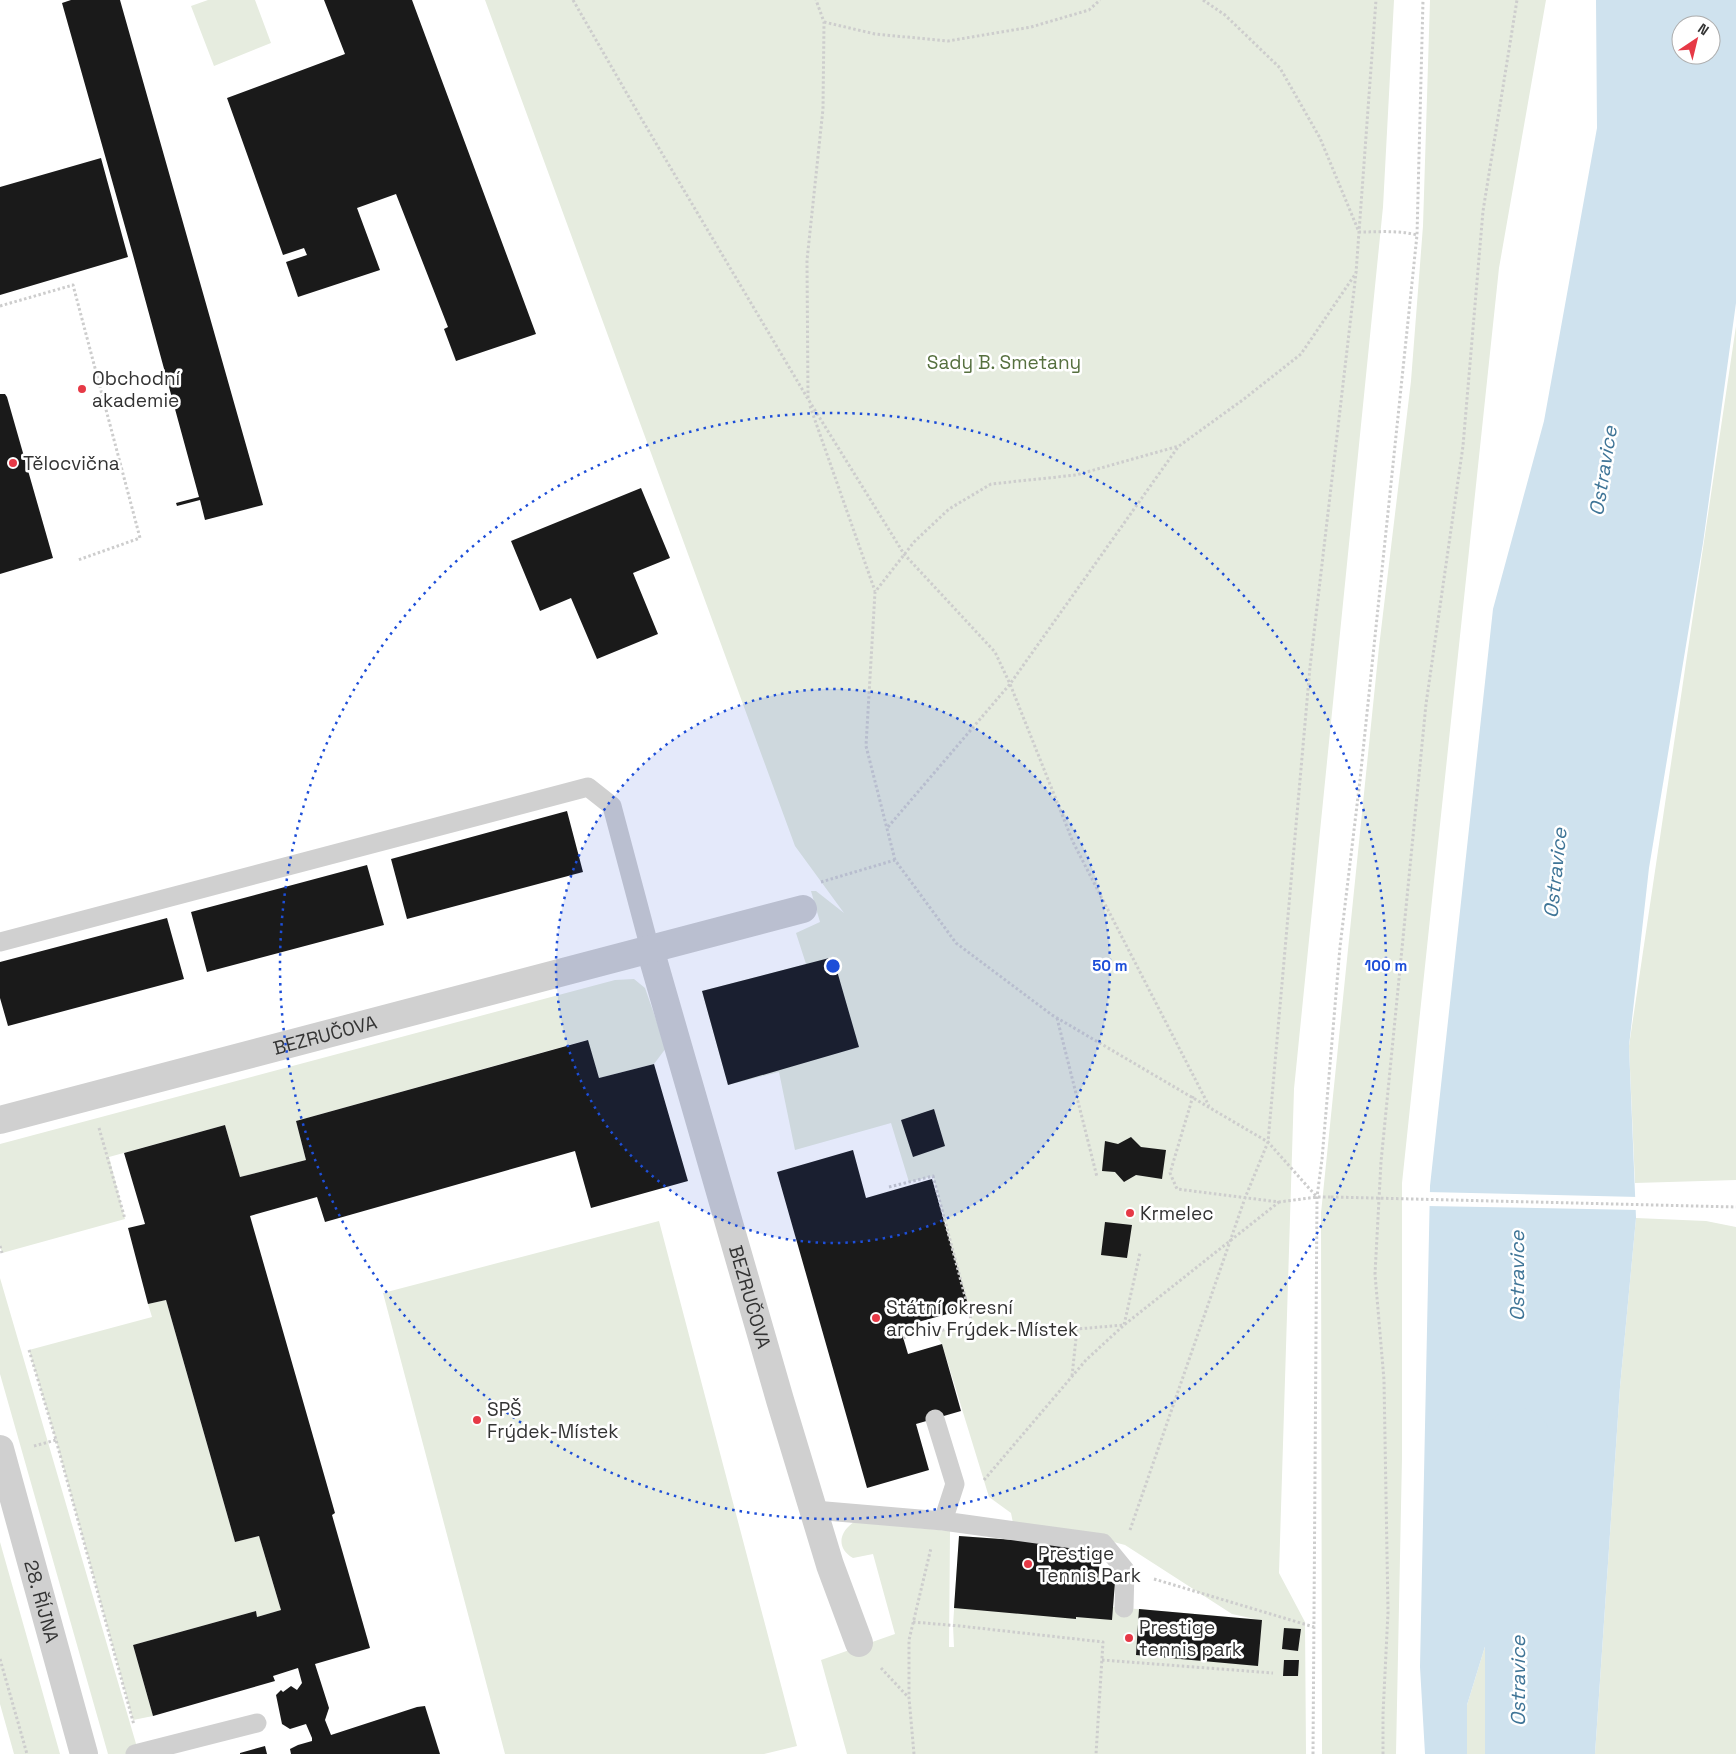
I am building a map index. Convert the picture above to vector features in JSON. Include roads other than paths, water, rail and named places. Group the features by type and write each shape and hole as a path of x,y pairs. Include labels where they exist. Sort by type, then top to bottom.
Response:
{"street":[{"name":"BEZRUČOVA","path":"0,1120 803,909"},
{"name":"BEZRUČOVA","path":"650,949 758,1325 830,1565 859,1643"},
{"name":"28. ŘÍJNA","path":"0,1449 84,1754"}],"lane":[{"path":"0,942 588,787 612,806 650,949"},
{"path":"934,1419 955,1484 943,1521"},
{"path":"814,1510 943,1521 1102,1543 1125,1570 1124,1608"},
{"path":"139,1753 257,1723"}],"water":[{"path":"1596,0 1736,0 1736,303 1703,543 1649,868 1629,1046 1636,1218 1620,1387 1595,1754 1512,1754 1495,1694 1524,1573 1523,1537 1511,1527 1496,1539 1487,1562 1495,1614 1467,1705 1467,1754 1425,1754 1420,1667 1430,1186 1493,609 1544,421 1597,128"}],"waterway":[{"name":"Ostravice","path":"1518,1441 1518,1754"}],"place":[{"name":"Obchodní akademie","path":"82,389"},
{"name":"Tělocvična","path":"13,463"},
{"name":"Krmelec","path":"1130,1213"},
{"name":"Státní okresní archiv Frýdek-Místek","path":"876,1318"},
{"name":"SPŠ Frýdek-Místek","path":"477,1420"},
{"name":"Prestige Tennis Park","path":"1028,1564"},
{"name":"Prestige tennis park","path":"1129,1638"}],"park label":[{"name":"Sady B. Smetany","path":"1004,362"}]}
